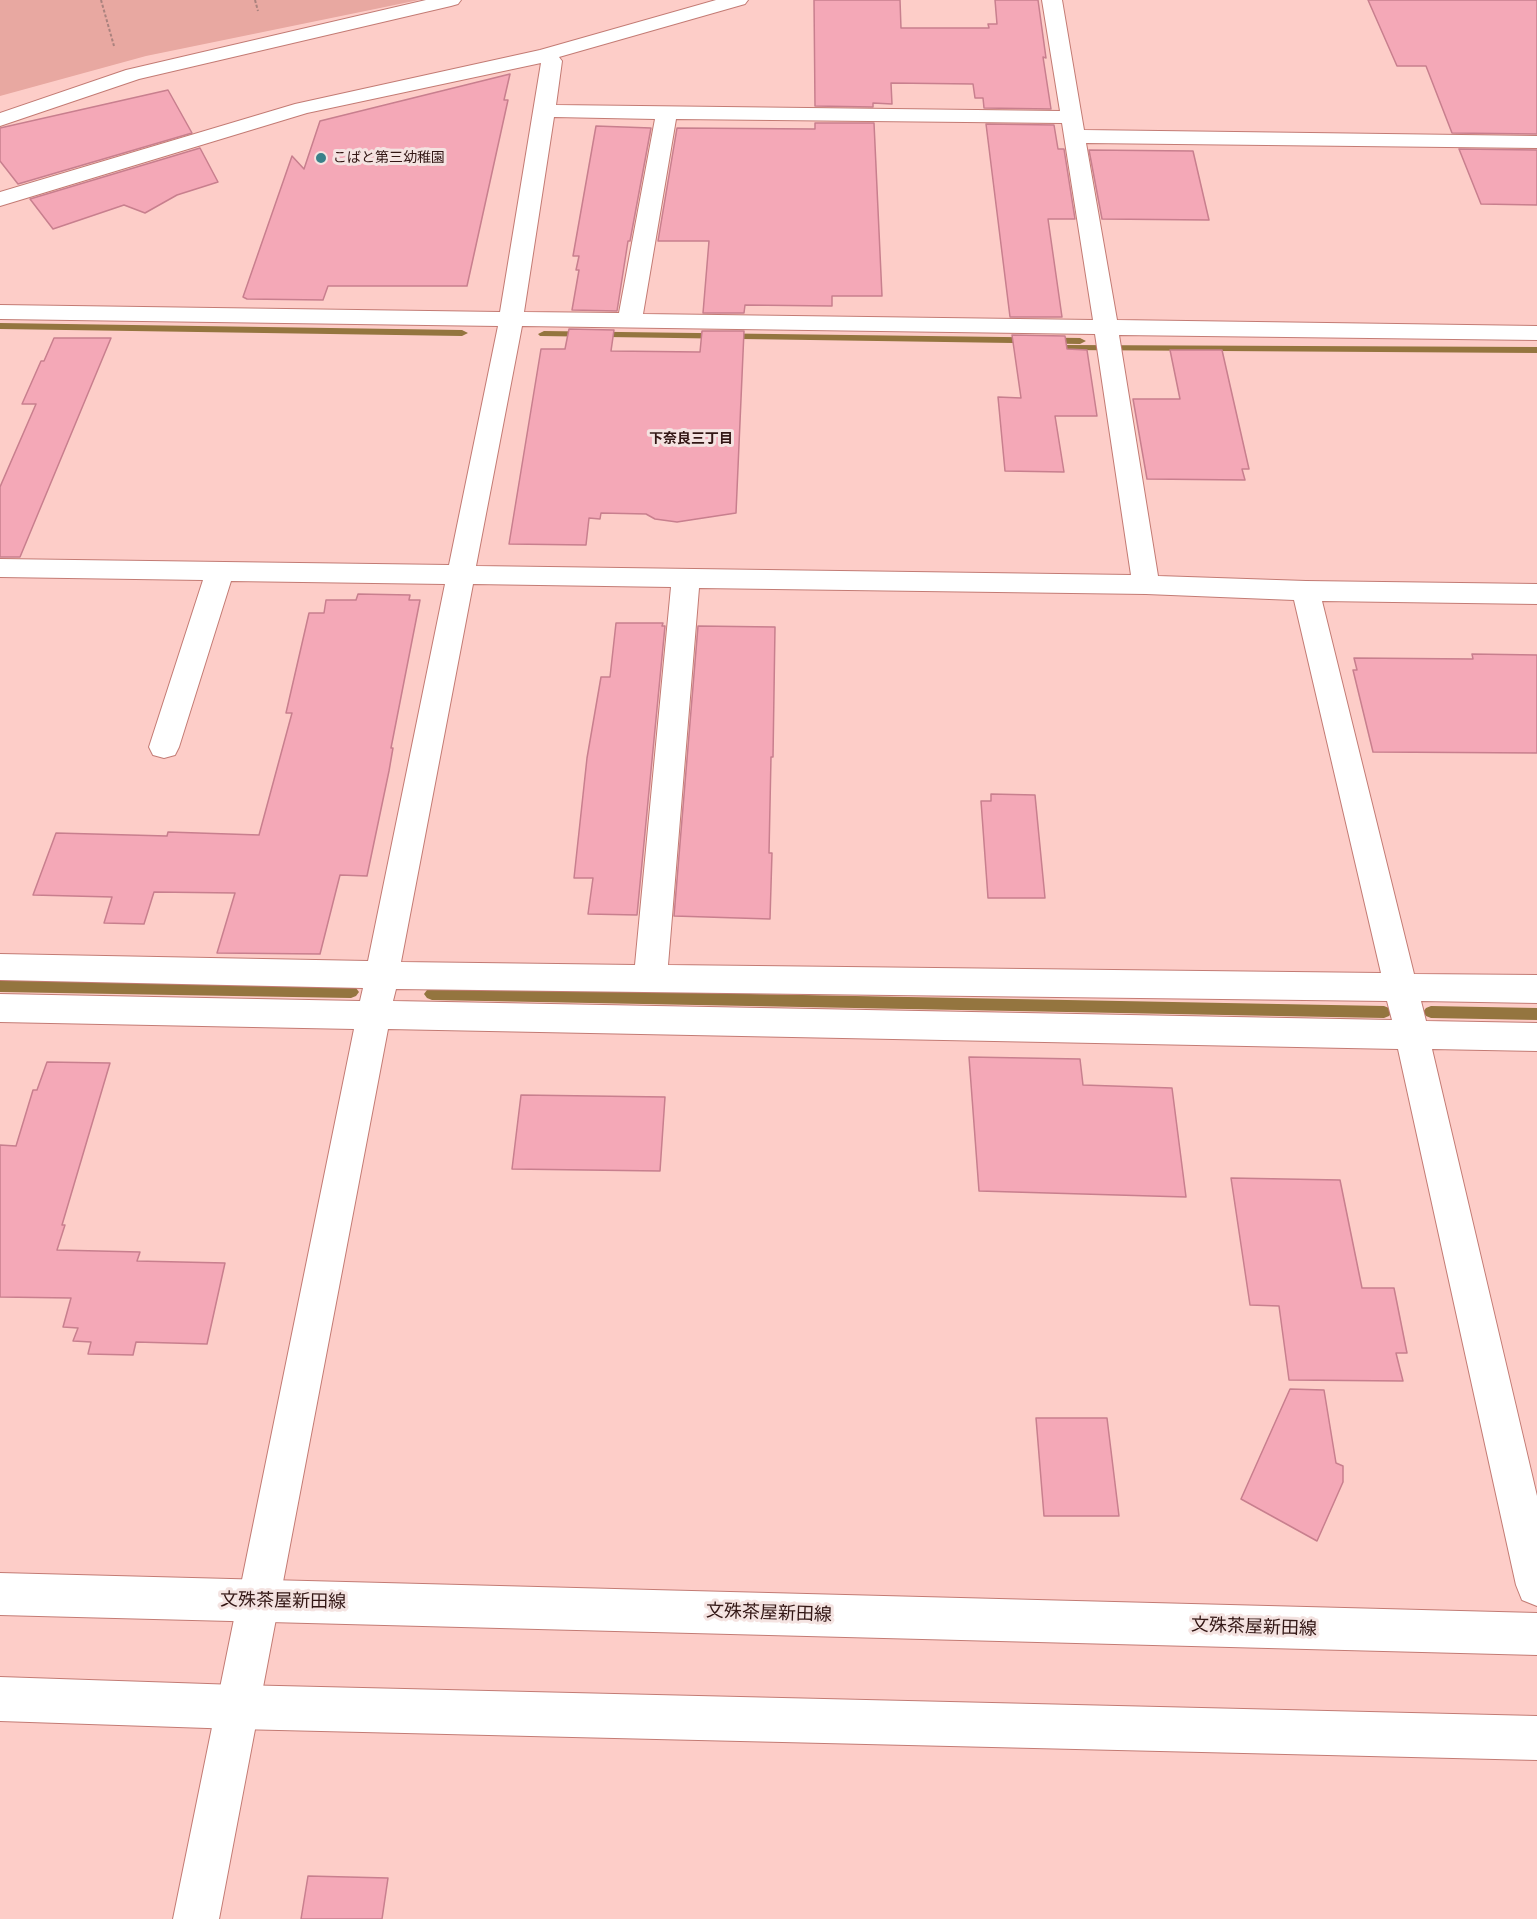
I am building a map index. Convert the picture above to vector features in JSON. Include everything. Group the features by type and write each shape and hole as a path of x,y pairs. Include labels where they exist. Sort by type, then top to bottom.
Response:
{"street":[{"path":"0,120 133,74 452,0"},
{"path":"0,199 303,108 544,55 738,0"},
{"path":"1052,0 1146,585"},
{"path":"196,1919 511,319 552,61 544,55"},
{"path":"545,111 668,112 1537,142"},
{"path":"630,320 668,112"},
{"path":"0,312 1537,333"},
{"path":"0,568 1146,585 1306,591 1537,594"},
{"path":"164,747 220,571"},
{"path":"650,978 686,578"},
{"path":"1306,591 1401,987 1537,1585"},
{"path":"0,967 381,975 1537,989"},
{"path":"0,1008 1537,1037"},
{"name":"文殊茶屋新田線","path":"0,1594 1537,1634"},
{"path":"0,1700 1537,1738"}],"shaded area":[{"path":"0,0 419,0 146,56 0,96"}],"building":[{"path":"814,0 900,0 901,28 989,28 988,24 997,24 995,0 1038,0 1051,109 984,108 983,98 975,98 973,84 891,83 892,104 873,103 873,107 815,106"},
{"path":"1368,0 1537,0 1537,134 1452,133 1426,66 1397,66"},
{"path":"510,74 504,100 508,100 467,286 328,286 323,300 247,299 243,297 292,156 304,169 320,121"},
{"path":"168,90 192,133 18,184 0,161 0,128"},
{"path":"815,123 874,123 882,296 832,296 832,306 745,305 744,313 703,313 709,241 658,241 677,128 815,129"},
{"path":"986,124 1054,125 1058,149 1064,149 1075,219 1048,219 1062,317 1010,317"},
{"path":"596,126 651,128 630,241 628,241 617,311 572,310 579,270 576,270 579,256 573,256"},
{"path":"200,148 218,182 177,195 145,213 124,205 53,229 30,199"},
{"path":"1459,149 1537,150 1537,205 1481,204"},
{"path":"1089,150 1193,151 1209,220 1102,219"},
{"path":"569,329 614,330 611,351 700,352 702,331 744,331 736,513 677,522 655,519 646,514 601,513 600,519 589,518 586,545 509,544 541,349 565,349"},
{"path":"1012,335 1065,336 1067,349 1087,350 1097,416 1055,416 1064,472 1005,471 998,397 1021,398"},
{"path":"54,338 111,338 20,557 0,557 0,487 36,404 22,404"},
{"path":"1170,350 1222,350 1249,469 1242,469 1245,480 1147,479 1133,399 1180,399"},
{"path":"358,594 410,595 409,600 420,600 391,748 393,748 389,771 367,876 340,875 320,954 217,953 235,893 154,892 144,924 104,923 112,897 33,895 56,833 167,836 168,832 259,835 292,713 286,713 309,613 324,613 326,600 356,600"},
{"path":"616,623 663,623 662,626 665,626 637,915 588,914 593,878 574,878 587,758 601,677 610,677"},
{"path":"698,626 775,627 769,853 772,853 770,919 674,916"},
{"path":"1472,654 1537,655 1537,753 1373,752 1353,670 1357,670 1354,658 1473,659"},
{"path":"991,794 1035,795 1045,898 988,898 981,801 991,801"},
{"path":"969,1057 1080,1059 1083,1085 1172,1088 1186,1197 979,1191"},
{"path":"47,1062 110,1063 62,1225 65,1225 57,1250 140,1252 137,1261 225,1263 207,1344 136,1342 133,1355 88,1354 91,1342 73,1341 78,1328 63,1327 71,1298 0,1297 0,1145 16,1146 33,1090 37,1090"},
{"path":"521,1095 665,1097 660,1171 512,1169"},
{"path":"1231,1178 1340,1180 1362,1288 1394,1288 1407,1353 1396,1353 1403,1381 1289,1380 1279,1306 1250,1305"},
{"path":"1290,1389 1324,1390 1336,1463 1343,1466 1343,1482 1317,1541 1241,1499"},
{"path":"1036,1418 1107,1418 1119,1516 1044,1516"},
{"path":"308,1876 388,1878 382,1919 301,1919"}],"waterway":[{"path":"0,326 462,333"},
{"path":"544,334 1080,341"},
{"path":"1067,348 1537,350"},
{"path":"0,986 351,992"},
{"path":"432,994 1384,1012"},
{"path":"1431,1012 1537,1014"}],"place":[{"name":"こばと第三幼稚園","path":"321,158"}],"district":[{"name":"下奈良三丁目","path":"691,439"}]}
